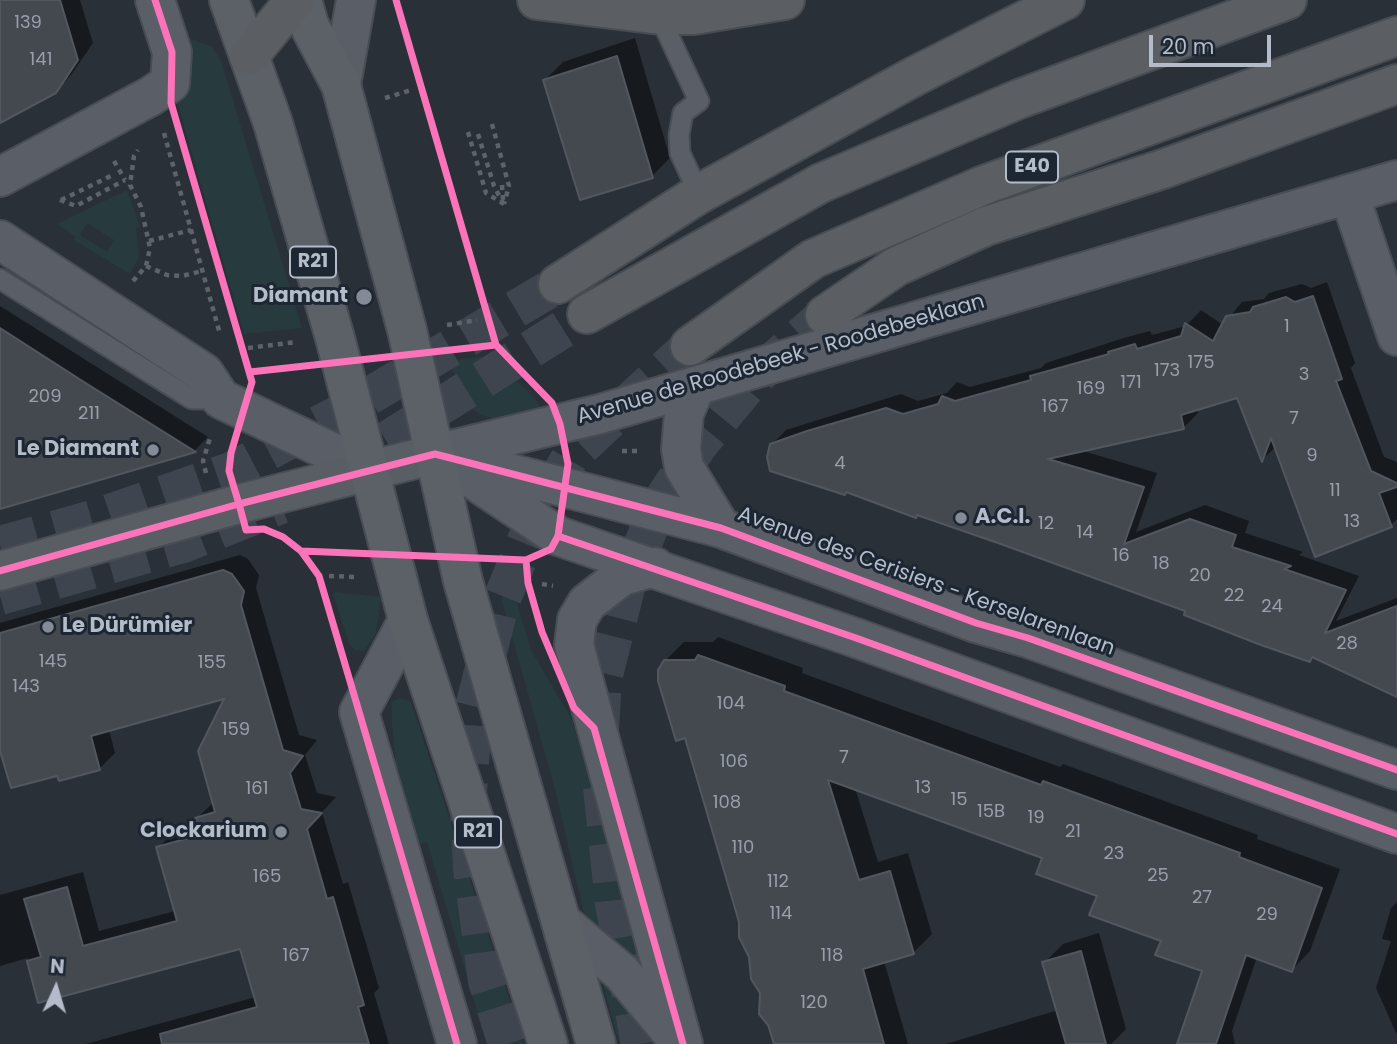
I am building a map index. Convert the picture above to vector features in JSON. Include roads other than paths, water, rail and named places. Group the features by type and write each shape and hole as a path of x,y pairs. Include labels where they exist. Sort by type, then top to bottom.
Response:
{"highway":[{"path":"249,56 295,0"},
{"path":"537,0 654,8 694,15 785,0"},
{"path":"558,284 699,194 915,76 1065,0"},
{"path":"587,314 821,183 1019,99 1274,5"},
{"name":"E40","path":"690,346 825,253 984,185 1397,36"},
{"name":"E40","path":"825,315 897,266 986,226 1163,169 1397,84"}],"main road":[{"name":"R21","path":"229,0 273,123 408,620 548,1044"},
{"name":"R21","path":"302,0 309,25 357,93 463,581 564,923 596,1044"},
{"name":"Avenue de Roodebeek - Roodebeeklaan","path":"0,570 435,454"}],"street":[{"path":"0,177 155,107 170,83 172,52 155,0"},
{"path":"356,0 357,93"},
{"name":"Avenue de Roodebeek - Roodebeeklaan","path":"435,454 584,419 1397,180"},
{"path":"1349,194 1397,336"},
{"path":"0,240 204,373 226,412 369,470"},
{"path":"696,386 684,413 682,458 684,467 721,528"},
{"name":"Avenue des Cerisiers - Kerselarenlaan","path":"435,454 721,528 976,623 1041,642 1394,769 1384,830 655,567 558,536 435,454"},
{"path":"655,567 622,576 587,603 577,620 574,645 682,1044"},
{"path":"408,620 359,712 457,1044"},
{"path":"564,923 622,973 682,1044"}],"lane":[{"path":"654,8 699,101 683,113 679,135 680,153 699,194"},
{"path":"0,279 192,399 226,412"}],"tunnel":[{"path":"0,545 92,519 231,471 339,414 558,284"},
{"path":"338,471 587,314"},
{"path":"600,730 603,679 628,580 658,507 698,446 753,379 825,315"},
{"path":"507,1044 487,981 472,868 468,791 474,707 501,601 537,514 571,456 690,346"},
{"path":"0,596 183,544 281,505"},
{"path":"602,787 614,904 640,1044"}],"place":[{"name":"Diamant","path":"364,297"},
{"name":"Le Diamant","path":"153,450"},
{"name":"A.C.I.","path":"961,518"},
{"name":"Le Dürümier","path":"48,627"},
{"name":"Clockarium","path":"281,832"}]}
